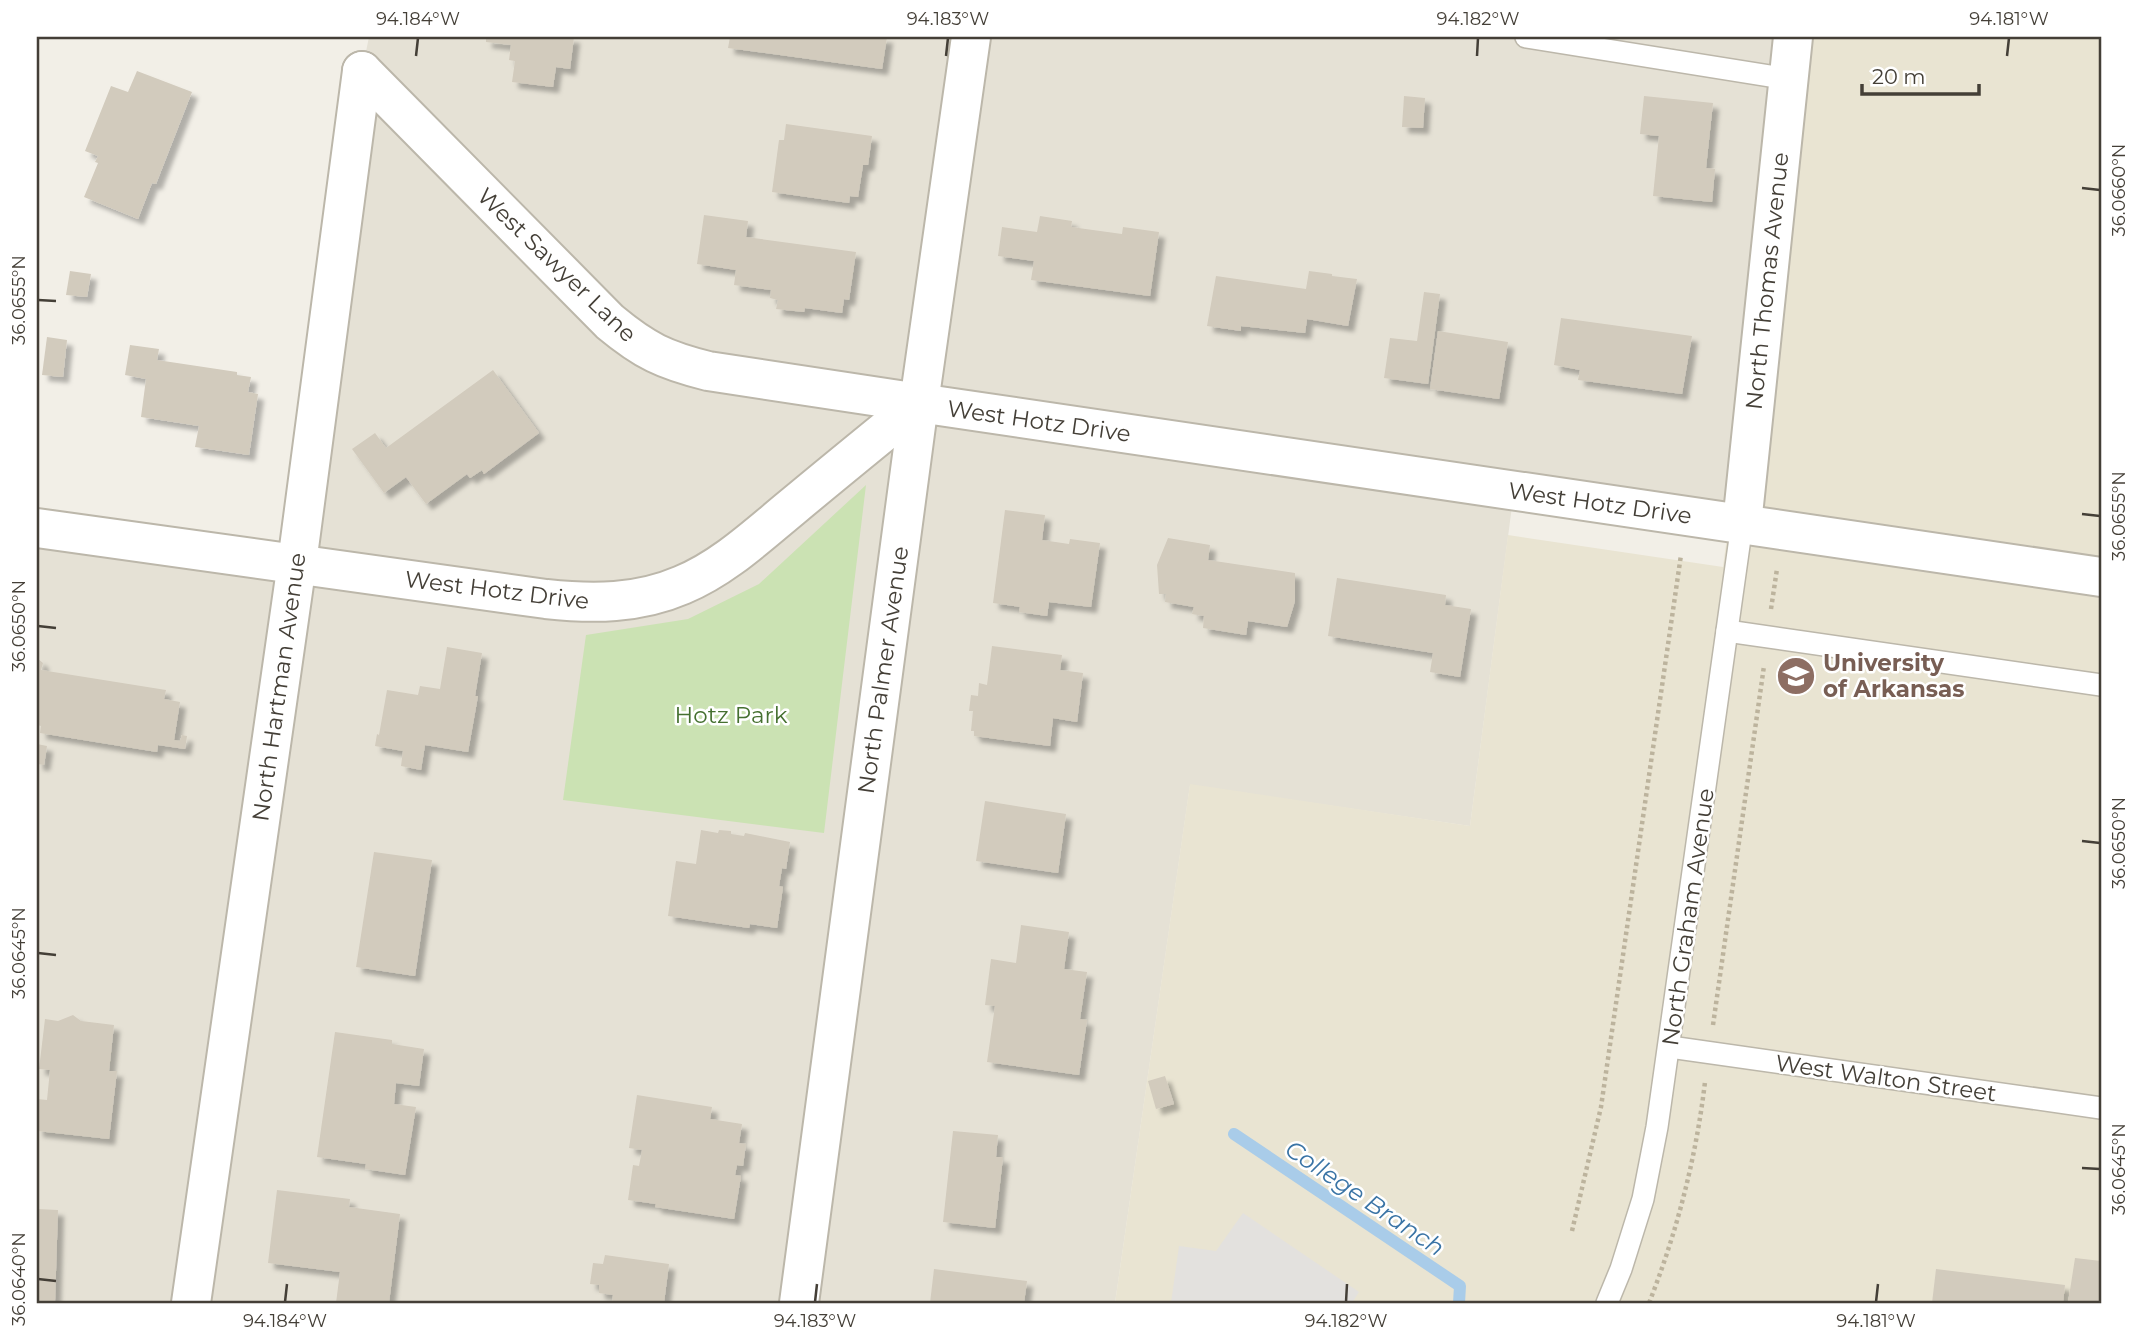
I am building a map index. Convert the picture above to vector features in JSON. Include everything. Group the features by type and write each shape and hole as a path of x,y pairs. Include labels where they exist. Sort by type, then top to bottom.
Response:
{"street":[{"name":"North Palmer Avenue","path":"799,1303 919,403 971,37"},
{"name":"North Thomas Avenue","path":"1742,524 1793,37"},
{"name":"West Sawyer Lane","path":"362,71 610,322 636,343 681,365 708,371 919,403"},
{"name":"North Hartman Avenue","path":"191,1303 297,563 362,71"},
{"name":"West Hotz Drive","path":"37,528 578,603 614,603 682,585 711,570 919,403 2101,577"}],"lane":[{"path":"1525,37 1789,79"},
{"name":"North Graham Avenue","path":"1607,1303 1621,1269 1643,1199 1657,1127 1742,524"},
{"path":"1727,631 2101,685"},
{"name":"West Walton Street","path":"1670,1047 2101,1108"}],"path":[{"path":"1649,1303 1667,1256 1691,1166 1702,1107 1783,530"},
{"path":"1572,1231 1603,1095 1682,549"}],"shaded area":[{"path":"369,37 1793,37 1742,524 1514,491 1470,826 1190,785 1115,1303 37,1303 37,528 297,563 362,71"},
{"name":"University of Arkansas","path":"1793,37 2101,37 2101,1303 1115,1303 1190,784 1470,826 1508,535 1723,567"},
{"path":"1243,1213 1359,1292 1352,1303 1171,1303 1179,1246 1216,1251"}],"green space":[{"name":"Hotz Park","path":"866,485 824,833 563,800 586,635 688,619 759,584"}],"building":[{"path":"486,37 574,37 570,69 556,67 553,87 512,82 515,61 509,60 511,45 486,42"},
{"path":"730,37 887,37 882,69 728,48"},
{"path":"137,71 192,92 156,184 152,183 138,219 84,197 98,163 95,162 98,156 85,151 111,86 128,92"},
{"path":"1404,96 1425,98 1423,128 1402,127"},
{"path":"1644,96 1713,103 1706,168 1715,169 1712,202 1653,196 1659,136 1640,134"},
{"path":"786,124 872,136 868,165 863,165 858,197 850,196 849,203 772,192 779,140 784,140"},
{"path":"704,215 748,221 746,237 856,252 849,300 844,299 842,313 805,308 804,312 776,309 778,300 770,298 771,290 734,285 736,270 697,264"},
{"path":"1040,216 1072,221 1071,227 1122,234 1123,227 1159,232 1150,296 1031,280 1034,261 998,256 1002,227 1037,232"},
{"path":"70,271 91,274 87,297 66,295"},
{"path":"1309,271 1357,279 1348,326 1307,319 1305,333 1241,326 1241,331 1207,326 1216,276 1306,289"},
{"path":"1424,292 1440,294 1428,384 1384,378 1390,338 1417,341"},
{"path":"1561,318 1692,336 1682,394 1578,380 1580,370 1554,365"},
{"path":"1438,331 1508,342 1499,399 1430,389"},
{"path":"47,337 67,340 63,377 42,375"},
{"path":"130,345 159,349 157,360 237,372 237,375 251,377 248,392 258,394 249,455 195,447 199,426 141,417 146,379 125,375"},
{"path":"493,370 539,433 484,474 482,470 470,478 467,474 426,504 406,477 384,493 352,449 375,433 386,448"},
{"path":"1005,510 1045,515 1042,540 1069,544 1070,539 1100,543 1091,607 1049,602 1047,616 1019,612 1020,607 993,603"},
{"path":"1168,538 1210,545 1208,560 1295,573 1295,601 1287,627 1248,621 1246,635 1203,628 1204,616 1192,614 1194,607 1165,602 1166,594 1159,594 1157,565"},
{"path":"1337,578 1446,595 1445,605 1471,609 1460,677 1430,672 1433,653 1328,636"},
{"path":"992,646 1062,655 1060,670 1083,673 1077,722 1053,718 1050,746 974,736 974,731 971,731 971,695 978,696 979,683 987,685"},
{"path":"447,647 482,653 468,752 425,745 421,770 401,766 403,751 375,746 387,690 418,695 420,686 440,689"},
{"path":"37,658 43,663 41,670 166,690 164,699 180,702 174,740 180,741 182,735 187,736 185,749 158,745 157,752 40,733 41,726 37,725"},
{"path":"37,744 47,746 44,765 37,764"},
{"path":"985,801 1066,814 1058,873 976,861"},
{"path":"701,830 718,833 719,830 731,831 731,834 744,836 745,833 790,842 786,869 782,868 779,886 783,887 777,928 750,924 749,928 668,916 676,861 696,864"},
{"path":"374,852 432,860 415,976 356,967"},
{"path":"1021,925 1069,932 1064,969 1087,972 1080,1019 1087,1020 1079,1075 987,1062 995,1006 985,1005 991,959 1016,963"},
{"path":"73,1015 81,1021 114,1025 109,1071 117,1071 109,1139 37,1131 37,1099 47,1100 50,1070 39,1069 45,1019 58,1021"},
{"path":"335,1032 392,1040 392,1044 424,1049 419,1086 396,1083 394,1104 416,1107 405,1175 365,1169 366,1164 317,1157"},
{"path":"1165,1076 1174,1104 1156,1109 1148,1081"},
{"path":"637,1095 712,1107 710,1119 742,1124 739,1143 746,1144 743,1166 737,1165 735,1175 741,1176 734,1219 655,1207 656,1204 628,1200 633,1165 639,1166 642,1150 629,1148"},
{"path":"953,1131 998,1135 996,1157 1003,1157 995,1228 943,1222"},
{"path":"277,1190 350,1199 349,1207 400,1214 389,1303 336,1303 340,1272 268,1263"},
{"path":"37,1209 58,1210 55,1303 37,1303"},
{"path":"605,1255 669,1264 664,1303 612,1303 613,1295 599,1293 599,1285 590,1284 593,1263 603,1264"},
{"path":"2075,1258 2101,1261 2101,1303 2068,1303"},
{"path":"934,1269 1027,1281 1024,1303 930,1303"},
{"path":"1936,1269 2065,1285 2063,1303 1932,1303"}],"waterway":[{"name":"College Branch","path":"1234,1134 1460,1286 1459,1303"}],"place":[{"name":"University of Arkansas","path":"1796,676"}]}
